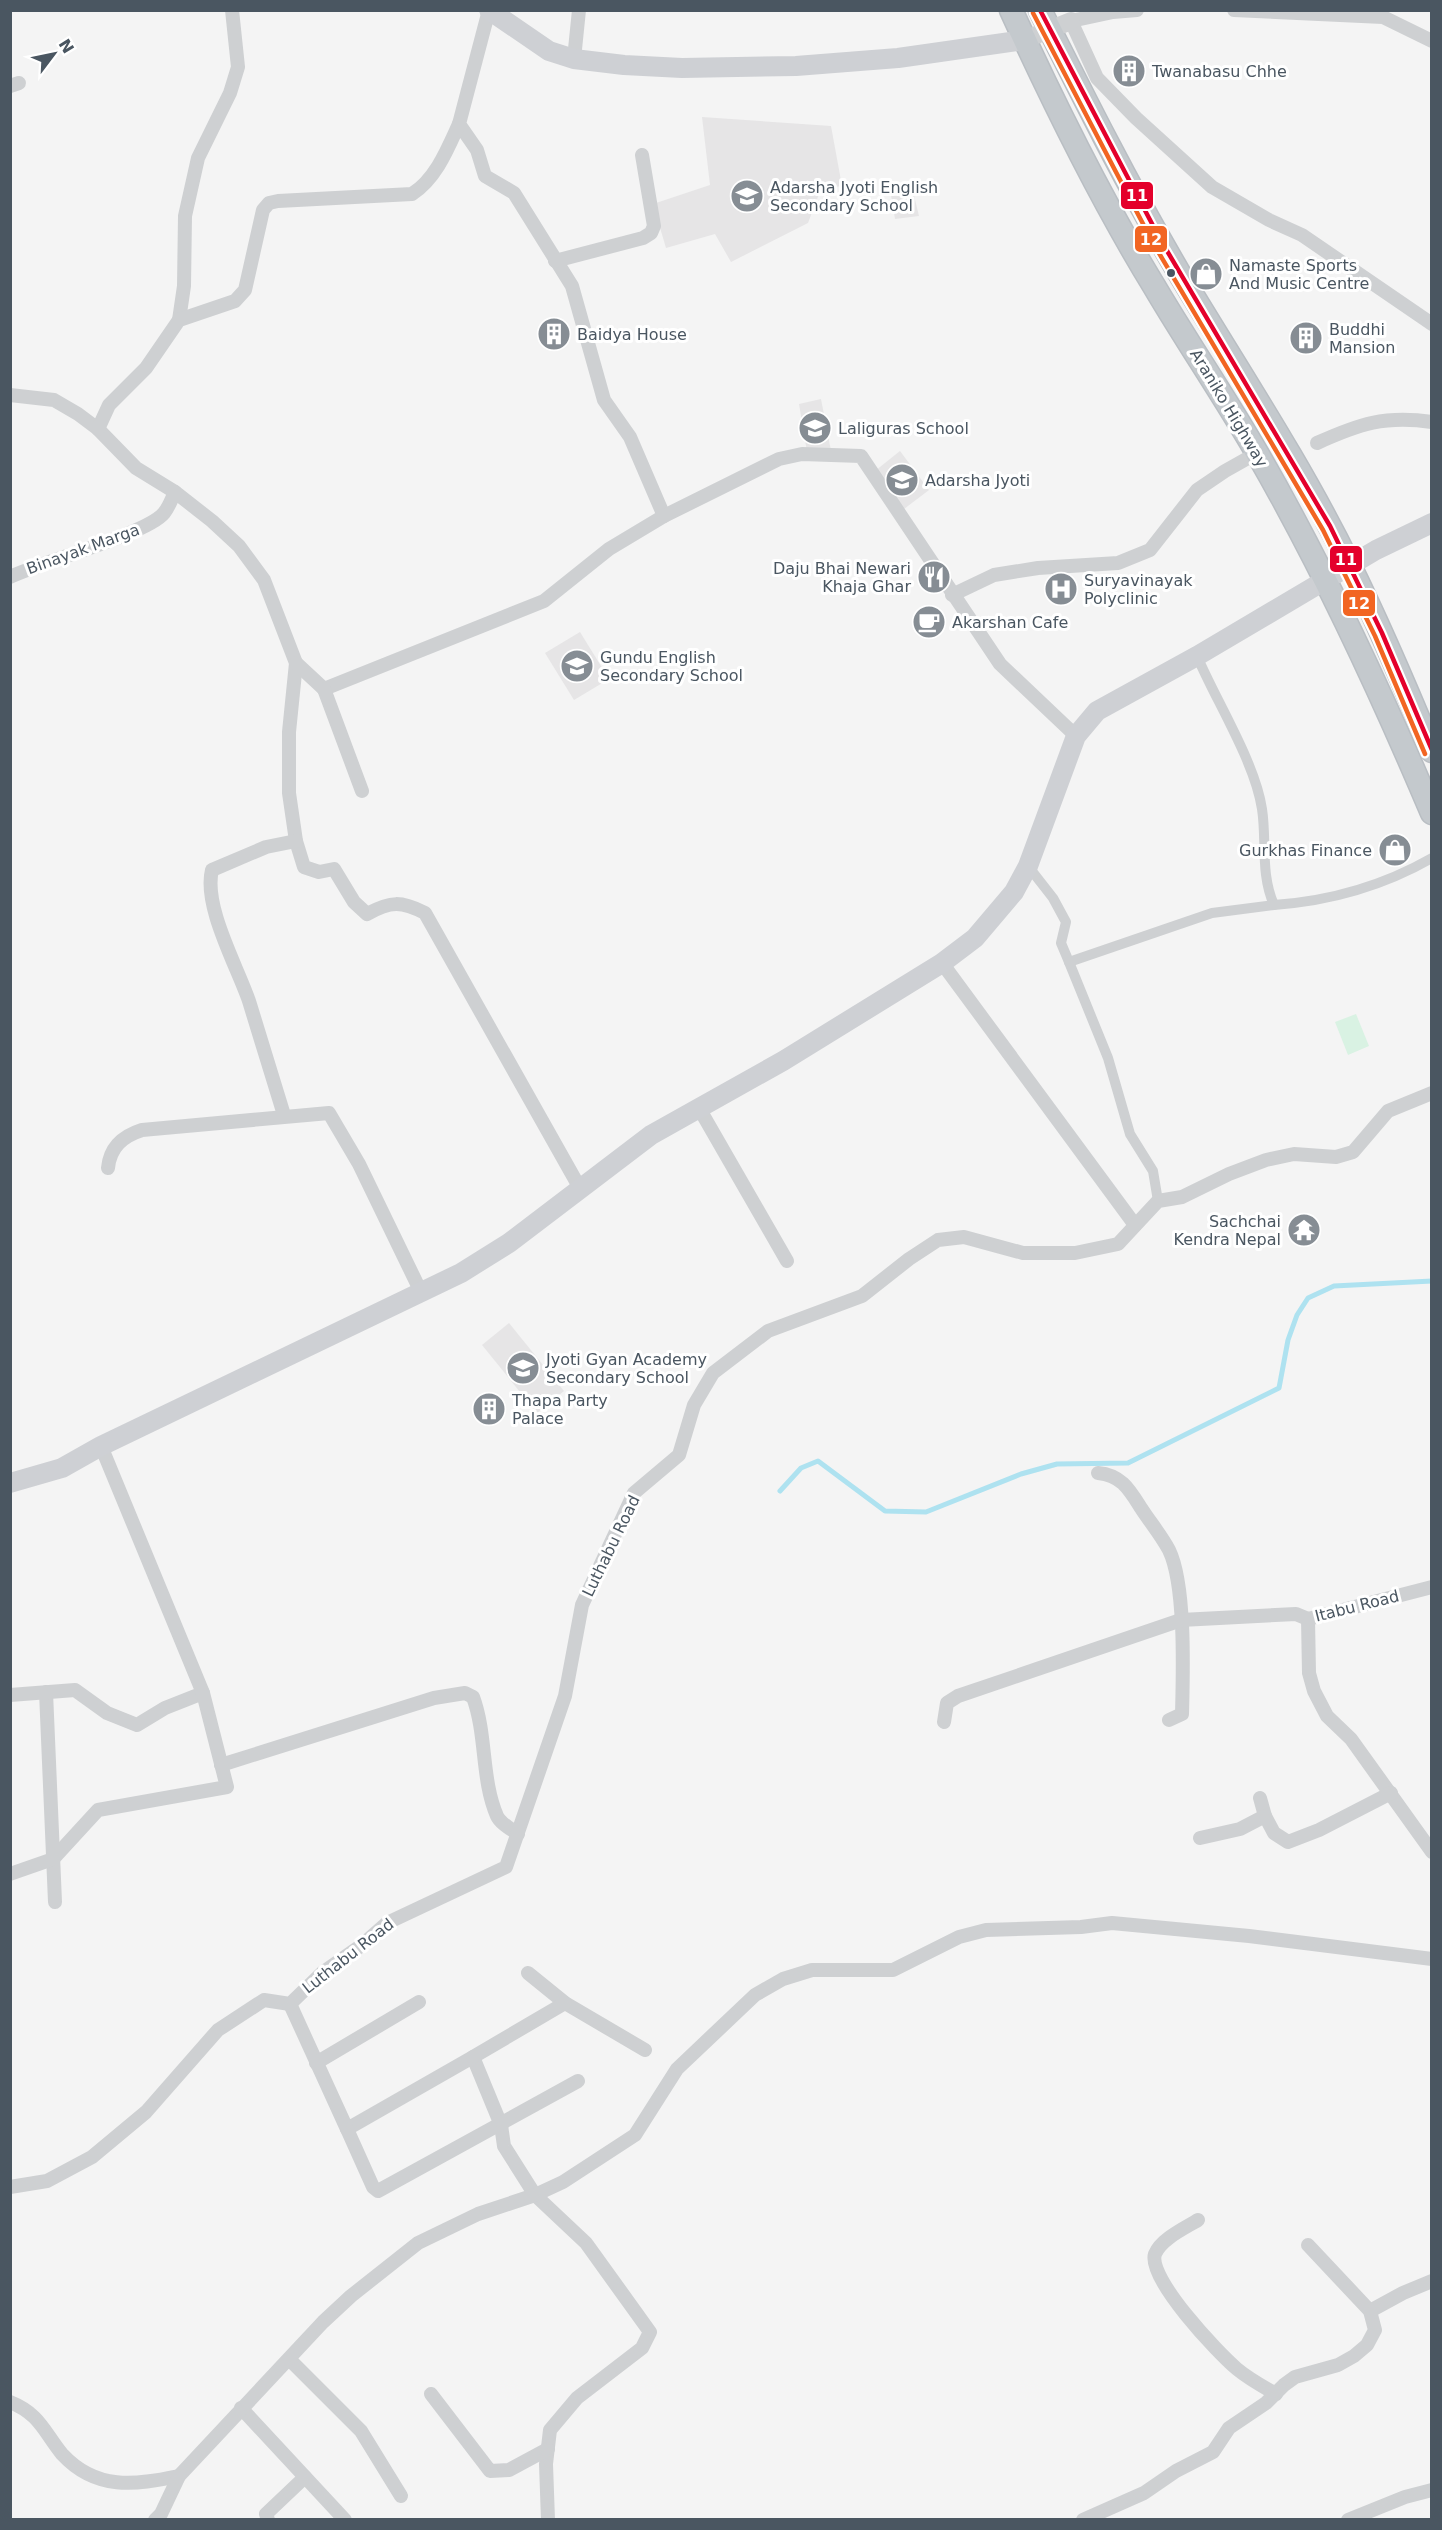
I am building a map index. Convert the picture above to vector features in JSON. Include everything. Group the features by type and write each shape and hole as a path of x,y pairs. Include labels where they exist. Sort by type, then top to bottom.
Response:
{"highway":[{"name":"Araniko Highway","path":"1011,10 1092,175 1136,254 1257,453 1326,579 1380,691 1431,813"},
{"name":"Araniko Highway","path":"1044,20 1151,222 1294,462 1349,565 1431,751"}],"main road":[{"path":"489,10 549,51 574,59 624,65 682,68 796,66 897,58 1024,40"},
{"path":"10,1483 62,1468 101,1446 461,1273 509,1243 581,1190 602,1170 651,1135 783,1061 942,963 975,938 997,914 1028,866 1076,736 1097,711 1197,656 1349,565 1431,523"}],"street":[{"path":"98,429 109,405 146,368 179,320 184,286 184,216 198,158 230,93 238,68 232,10"},
{"path":"179,320 235,301 245,290 263,210 269,203 412,194 420,189 442,161 459,124 489,10"},
{"path":"574,59 579,10"},
{"path":"1024,40 1044,20 1071,21 1113,12 1137,10"},
{"path":"1234,10 1383,17 1431,41"},
{"path":"1071,21 1097,78 1136,118 1212,187 1269,220 1302,235 1431,324"},
{"path":"459,124 477,150 485,176 514,193 572,286 604,400 630,437 664,516"},
{"path":"555,261 643,238 651,233 654,226 642,155"},
{"path":"10,395 54,400 98,429 136,468 175,492 239,546 264,580 296,663 288,761 289,793 296,841 304,867 319,872 334,868 354,902 368,914 384,905 406,904 424,913 581,1190"},
{"path":"1317,443 1358,424 1405,418 1431,422"},
{"path":"952,595 994,575 1038,568 1118,563 1150,550 1197,490 1257,453"},
{"path":"324,689 544,601 609,549 664,516 779,459 802,454 861,456 1000,664 1076,736"},
{"name":"Binayak Marga","path":"10,577 31,567 142,528 164,513 175,492"},
{"path":"1197,656 1251,772 1259,799 1265,874 1274,905"},
{"path":"296,663 324,689 362,791"},
{"path":"284,1115 248,1000 214,906 209,881 212,870 266,847 296,841"},
{"path":"1069,962 1212,913 1332,897 1398,878 1431,858"},
{"path":"1028,866 1053,898 1066,922 1061,943 1107,1058 1130,1134 1153,1171 1158,1201 1182,1197 1266,1160 1294,1155 1336,1157 1353,1152 1388,1111 1431,1093"},
{"path":"942,963 1136,1225"},
{"path":"699,1108 787,1261"},
{"path":"108,1168 117,1144 128,1135 142,1130 284,1115 330,1113 359,1164 422,1292"},
{"name":"Luthabu Road","path":"10,2187 47,2181 92,2157 146,2112 218,2030 264,2000 290,2004 322,1973 362,1945 387,1923 506,1867 565,1696 582,1605 634,1493 679,1455 694,1405 713,1373 768,1331 862,1296 909,1259 938,1240 964,1237 1023,1253 1075,1253 1118,1244 1158,1201"},
{"path":"10,1874 53,1859 98,1810 227,1786 203,1693 101,1446"},
{"path":"1098,1473 1110,1474 1123,1481 1170,1552 1181,1620 1182,1714 1169,1720"},
{"name":"Itabu Road","path":"1431,1587 1308,1619 1309,1673 1314,1691 1327,1716 1351,1739 1431,1852"},
{"path":"944,1722 947,1702 958,1696 1181,1620 1296,1614 1308,1619"},
{"path":"10,1695 75,1690 107,1713 137,1725 165,1708 203,1693"},
{"path":"46,1692 55,1902"},
{"path":"221,1765 425,1701 465,1693 473,1697 480,1715 486,1762 498,1817 518,1834"},
{"path":"1260,1798 1265,1816 1274,1833 1288,1842 1319,1830 1391,1793"},
{"path":"1200,1838 1240,1829 1265,1816"},
{"path":"155,2520 161,2514 179,2476 241,2408 290,2360 323,2322 351,2296 418,2243 478,2214 535,2195 563,2182 634,2135 677,2069 755,1995 783,1979 812,1970 892,1970 959,1937 986,1930 1081,1927 1112,1923 1249,1936 1431,1959"},
{"path":"528,1973 565,2003 645,2050"},
{"path":"316,2063 419,2002"},
{"path":"347,2129 565,2003"},
{"path":"290,2004 373,2187 378,2191 578,2081"},
{"path":"473,2057 501,2125 504,2146 535,2195 586,2243 650,2332 642,2348 577,2398 550,2430 548,2520"},
{"path":"1198,2220 1159,2247 1154,2256 1155,2267 1173,2297 1221,2355 1254,2382 1276,2394"},
{"path":"1083,2520 1144,2493 1183,2467 1214,2452 1229,2428 1276,2394 1295,2377 1338,2365 1367,2345 1375,2330 1370,2311 1308,2245"},
{"path":"1370,2311 1431,2281"},
{"path":"290,2360 361,2431 400,2496"},
{"path":"431,2394 490,2471 509,2470 548,2449"},
{"path":"10,2402 23,2407 46,2429 63,2454 86,2473 101,2481 135,2485 179,2476"},
{"path":"241,2408 345,2520"},
{"path":"268,2520 266,2514 305,2477"},
{"path":"1348,2520 1405,2496 1431,2490"}],"shaded area":[{"name":"Adarsha Jyoti English Secondary School","path":"702,117 831,126 842,186 821,189 808,223 731,262 715,234 666,248 653,204 710,185"},
{"path":"912,187 919,216 895,219 890,189"},
{"name":"Laliguras School","path":"821,399 831,451 807,452 799,404"},
{"name":"Adarsha Jyoti","path":"900,451 929,490 904,509 875,471"},
{"name":"Gundu English Secondary School","path":"580,632 609,679 574,700 545,653"},
{"name":"Jyoti Gyan Academy Secondary School","path":"509,1323 564,1391 537,1413 482,1345"}],"green space":[{"path":"1356,1014 1369,1046 1348,1055 1335,1022"}],"waterway":[{"path":"780,1491 801,1468 818,1461 885,1511 926,1512 1021,1474 1057,1464 1128,1463 1279,1388 1288,1340 1297,1315 1308,1298 1334,1286 1432,1281"}],"transit line":[{"name":"11","path":"1040,10 1160,239 1330,526 1382,633 1432,750"},
{"name":"12","path":"1033,13 1153,243 1323,530 1375,636 1425,754"}],"place":[{"name":"Twanabasu Chhe","path":"1129,71"},
{"name":"Adarsha Jyoti English Secondary School","path":"747,196"},
{"name":"Namaste Sports And Music Centre","path":"1206,274"},
{"name":"Baidya House","path":"554,334"},
{"name":"Buddhi Mansion","path":"1306,338"},
{"name":"Laliguras School","path":"815,428"},
{"name":"Adarsha Jyoti","path":"902,480"},
{"name":"Daju Bhai Newari Khaja Ghar","path":"934,577"},
{"name":"Suryavinayak Polyclinic","path":"1061,589"},
{"name":"Akarshan Cafe","path":"929,622"},
{"name":"Gundu English Secondary School","path":"577,666"},
{"name":"Gurkhas Finance","path":"1395,850"},
{"name":"Sachchai Kendra Nepal","path":"1304,1230"},
{"name":"Jyoti Gyan Academy Secondary School","path":"523,1368"},
{"name":"Thapa Party Palace","path":"489,1409"}]}
